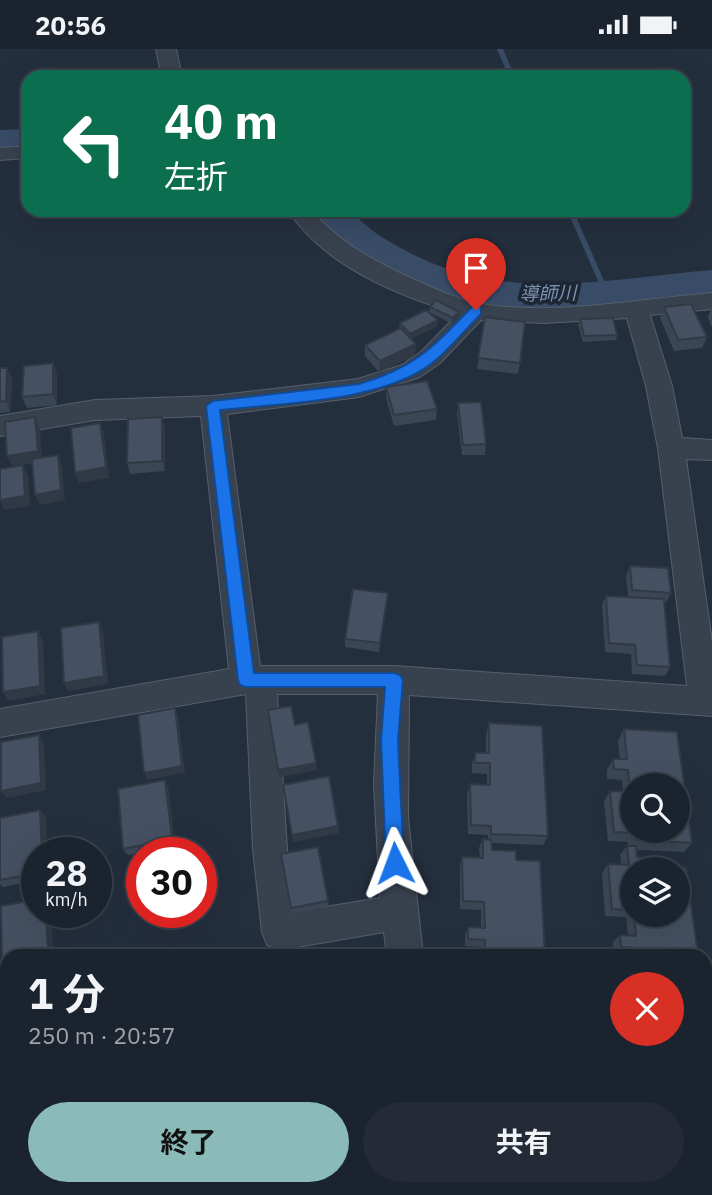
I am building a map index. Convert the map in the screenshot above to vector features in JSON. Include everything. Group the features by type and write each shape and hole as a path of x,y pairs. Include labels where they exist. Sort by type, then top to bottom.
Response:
{"street":[{"path":"166,49 170,70"},
{"path":"0,154 21,152"},
{"path":"306,217 331,244 359,261 404,284 476,310 538,314 636,309 712,301"},
{"path":"0,723 255,680 394,680 709,702 671,448 659,386 636,309"},
{"path":"0,426 95,410 213,406 359,389 411,371 431,357 476,310"},
{"path":"213,406 260,702 270,849 280,932 398,912"},
{"path":"671,448 712,450"},
{"path":"394,680 389,741 398,912 404,949"}],"building":[{"path":"436,300 459,312 453,318 430,307"},
{"path":"691,304 707,337 678,340 664,307"},
{"path":"426,310 438,320 410,334 400,323"},
{"path":"485,317 525,322 520,363 478,358"},
{"path":"613,318 617,335 584,336 580,319"},
{"path":"401,328 416,344 380,361 365,345"},
{"path":"53,363 53,394 22,397 24,366"},
{"path":"0,368 7,368 6,401 0,402"},
{"path":"427,381 437,409 394,415 386,387"},
{"path":"481,402 486,444 463,445 458,403"},
{"path":"35,417 38,451 7,456 5,422"},
{"path":"162,417 162,461 127,463 128,419"},
{"path":"100,423 106,467 75,473 71,428"},
{"path":"58,455 61,490 35,495 32,459"},
{"path":"23,465 25,496 0,500 0,469"},
{"path":"630,566 668,568 671,593 632,590"},
{"path":"353,589 388,593 380,643 345,639"},
{"path":"606,596 664,599 670,667 637,665 635,645 609,643"},
{"path":"99,622 104,676 64,683 61,628"},
{"path":"38,631 40,686 3,692 2,637"},
{"path":"291,706 295,725 308,722 316,763 278,770 268,710"},
{"path":"175,708 182,766 144,773 138,715"},
{"path":"489,723 542,726 548,836 491,834 491,826 471,825 470,784 490,785 490,763 475,763 475,753 489,753"},
{"path":"624,729 677,732 683,773 628,773 628,770 614,769 613,759 627,759"},
{"path":"39,735 41,783 1,791 1,742"},
{"path":"329,776 338,826 292,835 283,785"},
{"path":"165,780 172,837 126,837 126,848 123,849 118,789"},
{"path":"610,791 620,792 620,832 614,832"},
{"path":"40,810 41,837 21,837 21,876 0,880 0,818"},
{"path":"483,839 491,840 492,850 516,851 516,860 540,861 545,949 485,949 485,940 468,939 468,927 485,928 484,902 463,901 462,857 483,858"},
{"path":"627,846 636,846 637,857 628,857"},
{"path":"318,847 328,901 291,908 281,854"},
{"path":"608,864 620,865 620,909 612,909"},
{"path":"690,897 697,949 621,947 620,935 636,936 635,927 690,927"},
{"path":"21,902 21,928 47,928 48,949 2,949 1,906"}],"waterway":[{"path":"500,49 509,70"},
{"name":"導師川","path":"0,141 21,140"},
{"name":"導師川","path":"330,217 365,245 391,260 418,272 474,290 553,296 712,284"},
{"path":"573,217 606,292"}],"route":[{"path":"395,863 389,741 394,680 246,680 213,406 359,389 386,381 411,371 431,357 476,310"}]}
